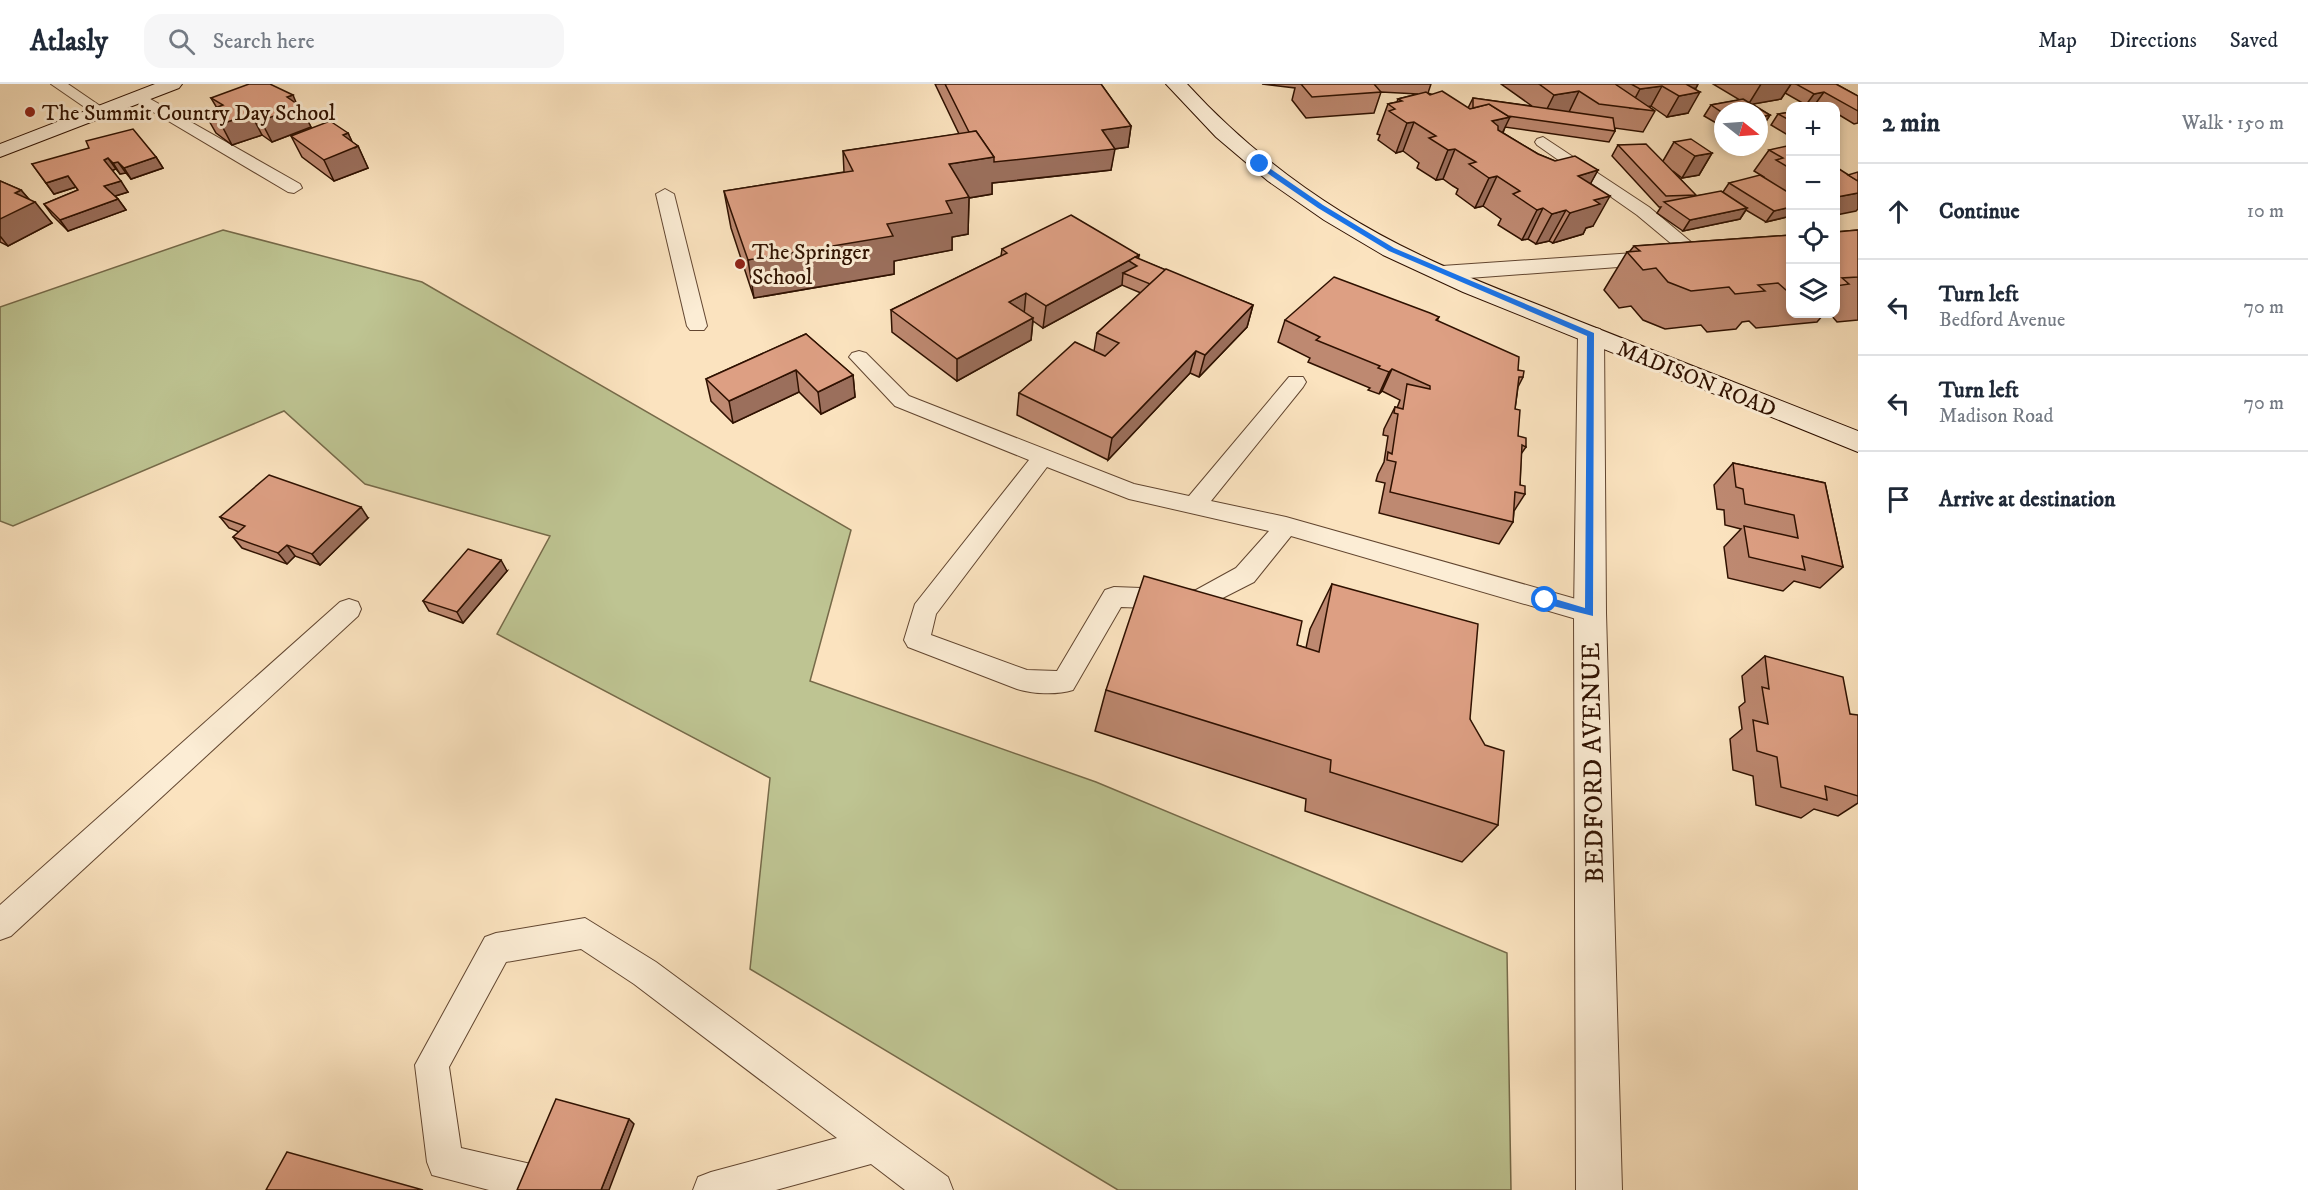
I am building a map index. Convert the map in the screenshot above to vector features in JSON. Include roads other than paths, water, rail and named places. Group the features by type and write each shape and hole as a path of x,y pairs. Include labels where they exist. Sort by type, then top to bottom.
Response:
{"street":[{"path":"0,151 172,84"},
{"name":"MADISON ROAD","path":"1176,84 1220,131 1260,164 1320,207 1391,250 1591,335 1858,442"},
{"path":"1442,273 1720,254"},
{"name":"BEDFORD AVENUE","path":"1591,335 1590,613 1599,1190"}],"lane":[{"path":"58,84 101,112"},
{"path":"138,97 294,188"},
{"path":"1543,142 1642,211 1696,256"},
{"path":"664,194 697,326"},
{"path":"859,357 902,401 1129,491 1286,526 1590,613"},
{"path":"1195,505 1296,382"},
{"path":"1042,457 924,611 917,640 1026,681 1064,682 1114,597 1199,600 1245,575 1286,526"},
{"path":"0,925 349,609"},
{"path":"566,1190 445,1162 432,1065 496,948 585,933 645,973 935,1190"},
{"path":"711,1190 875,1145"}],"place":[{"name":"The Summit Country Day School","path":"30,112"},
{"name":"The Springer School","path":"740,264"}]}
